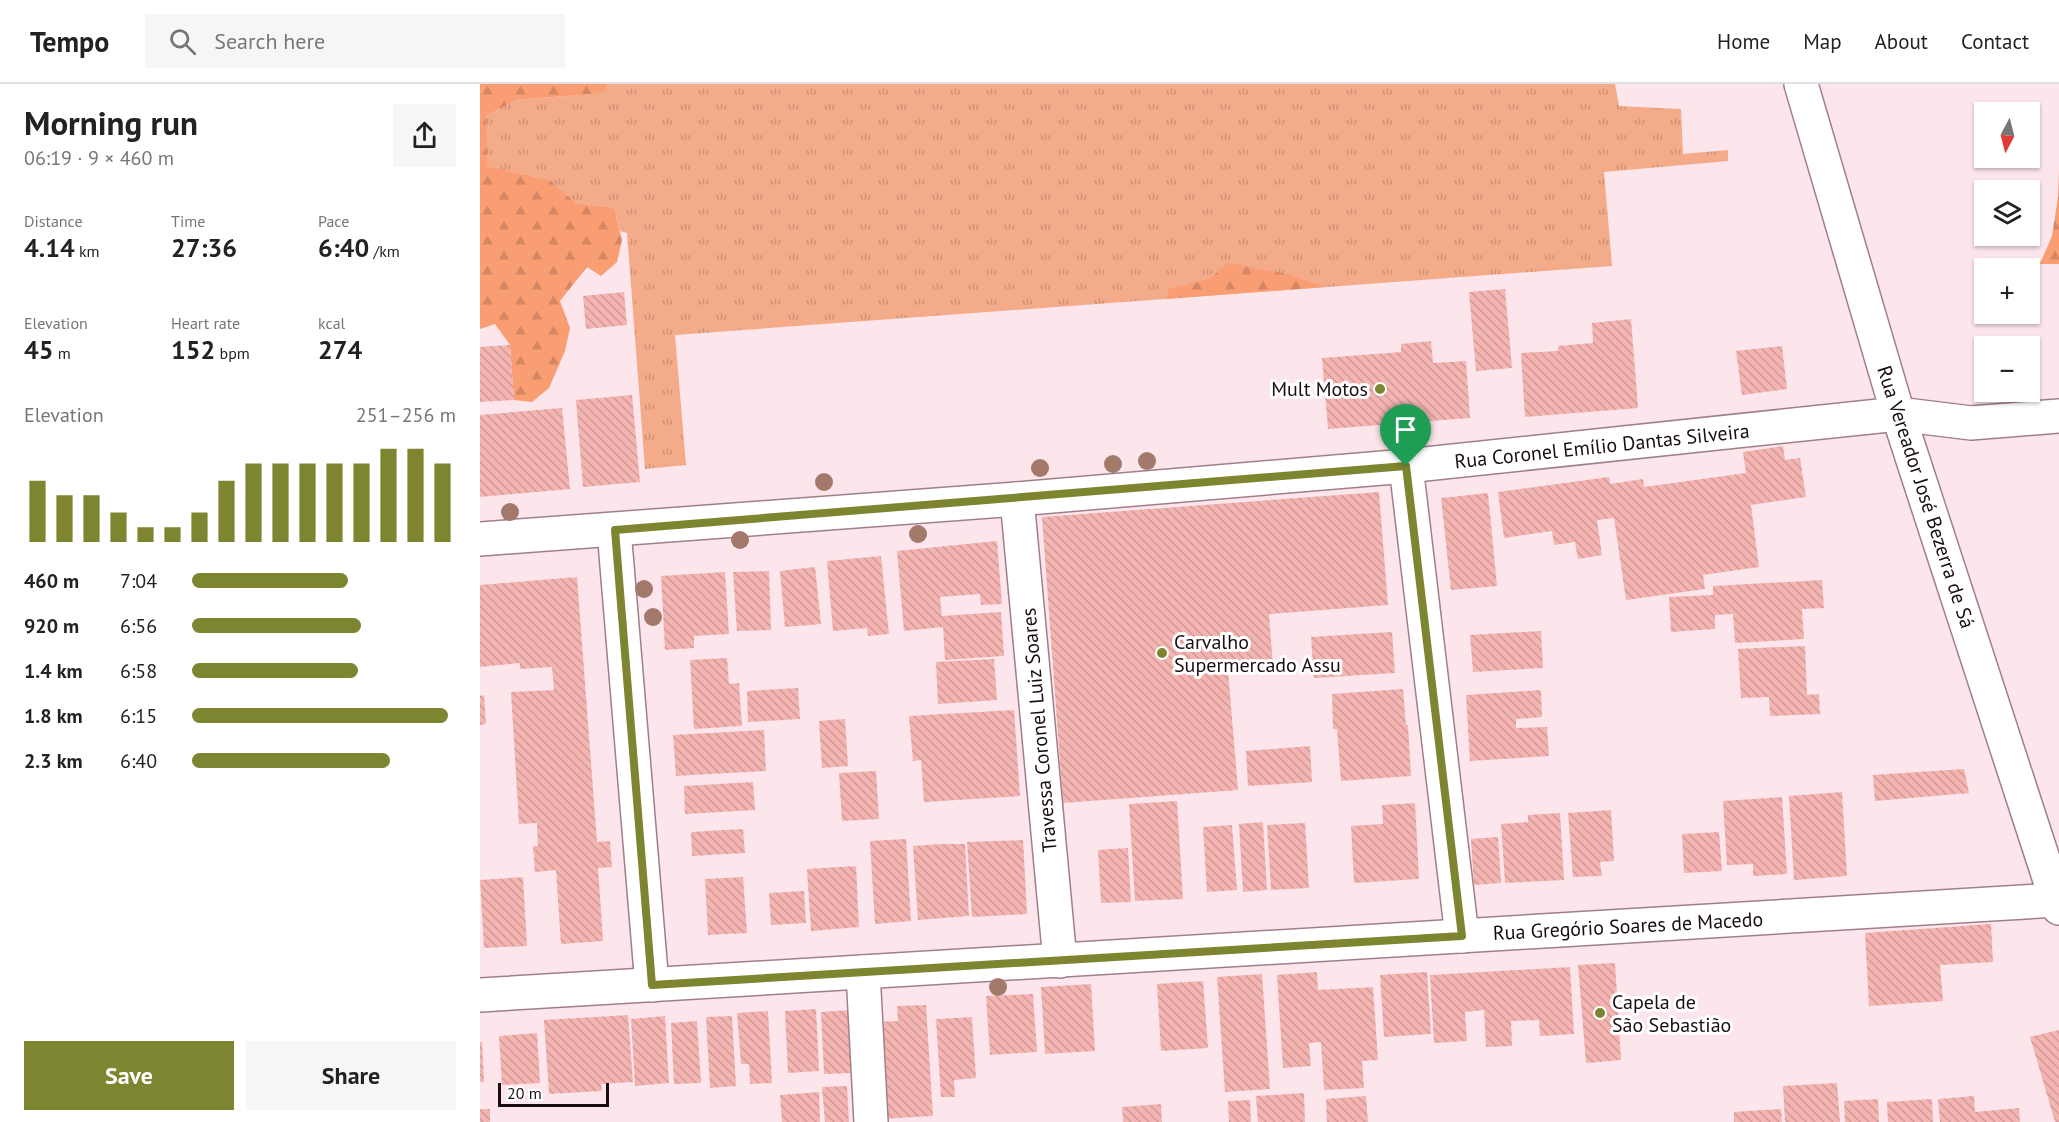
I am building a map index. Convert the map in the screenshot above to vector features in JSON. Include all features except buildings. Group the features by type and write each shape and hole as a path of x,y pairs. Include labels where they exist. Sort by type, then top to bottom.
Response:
{"street":[{"name":"Rua Vereador José Bezerra de Sá","path":"1802,84 1898,414 2058,904"},
{"name":"Rua Coronel Emílio Dantas Silveira","path":"480,539 1017,499 1406,466 1898,414 1971,423 2059,416"},
{"path":"1406,466 1462,936"},
{"name":"Travessa Coronel Luiz Soares","path":"1017,499 1060,961"},
{"path":"615,530 652,985"},
{"name":"Rua Gregório Soares de Macedo","path":"480,996 1462,936 2058,904"},
{"path":"863,972 871,1122"}],"green space":[{"path":"480,84 608,84 604,93 517,100 486,116 487,166 550,180 576,203 614,208 622,240 617,262 601,276 587,267 560,301 570,328 565,351 549,388 532,402 514,400 510,345 495,324 480,329"},
{"path":"608,84 1615,84 1619,106 1681,109 1683,154 1728,150 1728,161 1604,172 1612,266 675,335 686,465 645,469 627,233 620,231 614,208 576,203 550,180 486,166 486,116 517,100 604,93"},
{"path":"2059,169 2059,264 2040,264 2052,236 2058,197"},
{"path":"1228,263 1287,274 1325,287 1166,299 1169,289 1209,279"}],"place":[{"name":"Mult Motos","path":"1380,389"},
{"name":"Carvalho Supermercado Assu","path":"1162,653"},
{"name":"Capela de São Sebastião","path":"1600,1013"}],"route":[{"path":"1406,466 1462,936 652,985 615,530 1406,466"}]}
